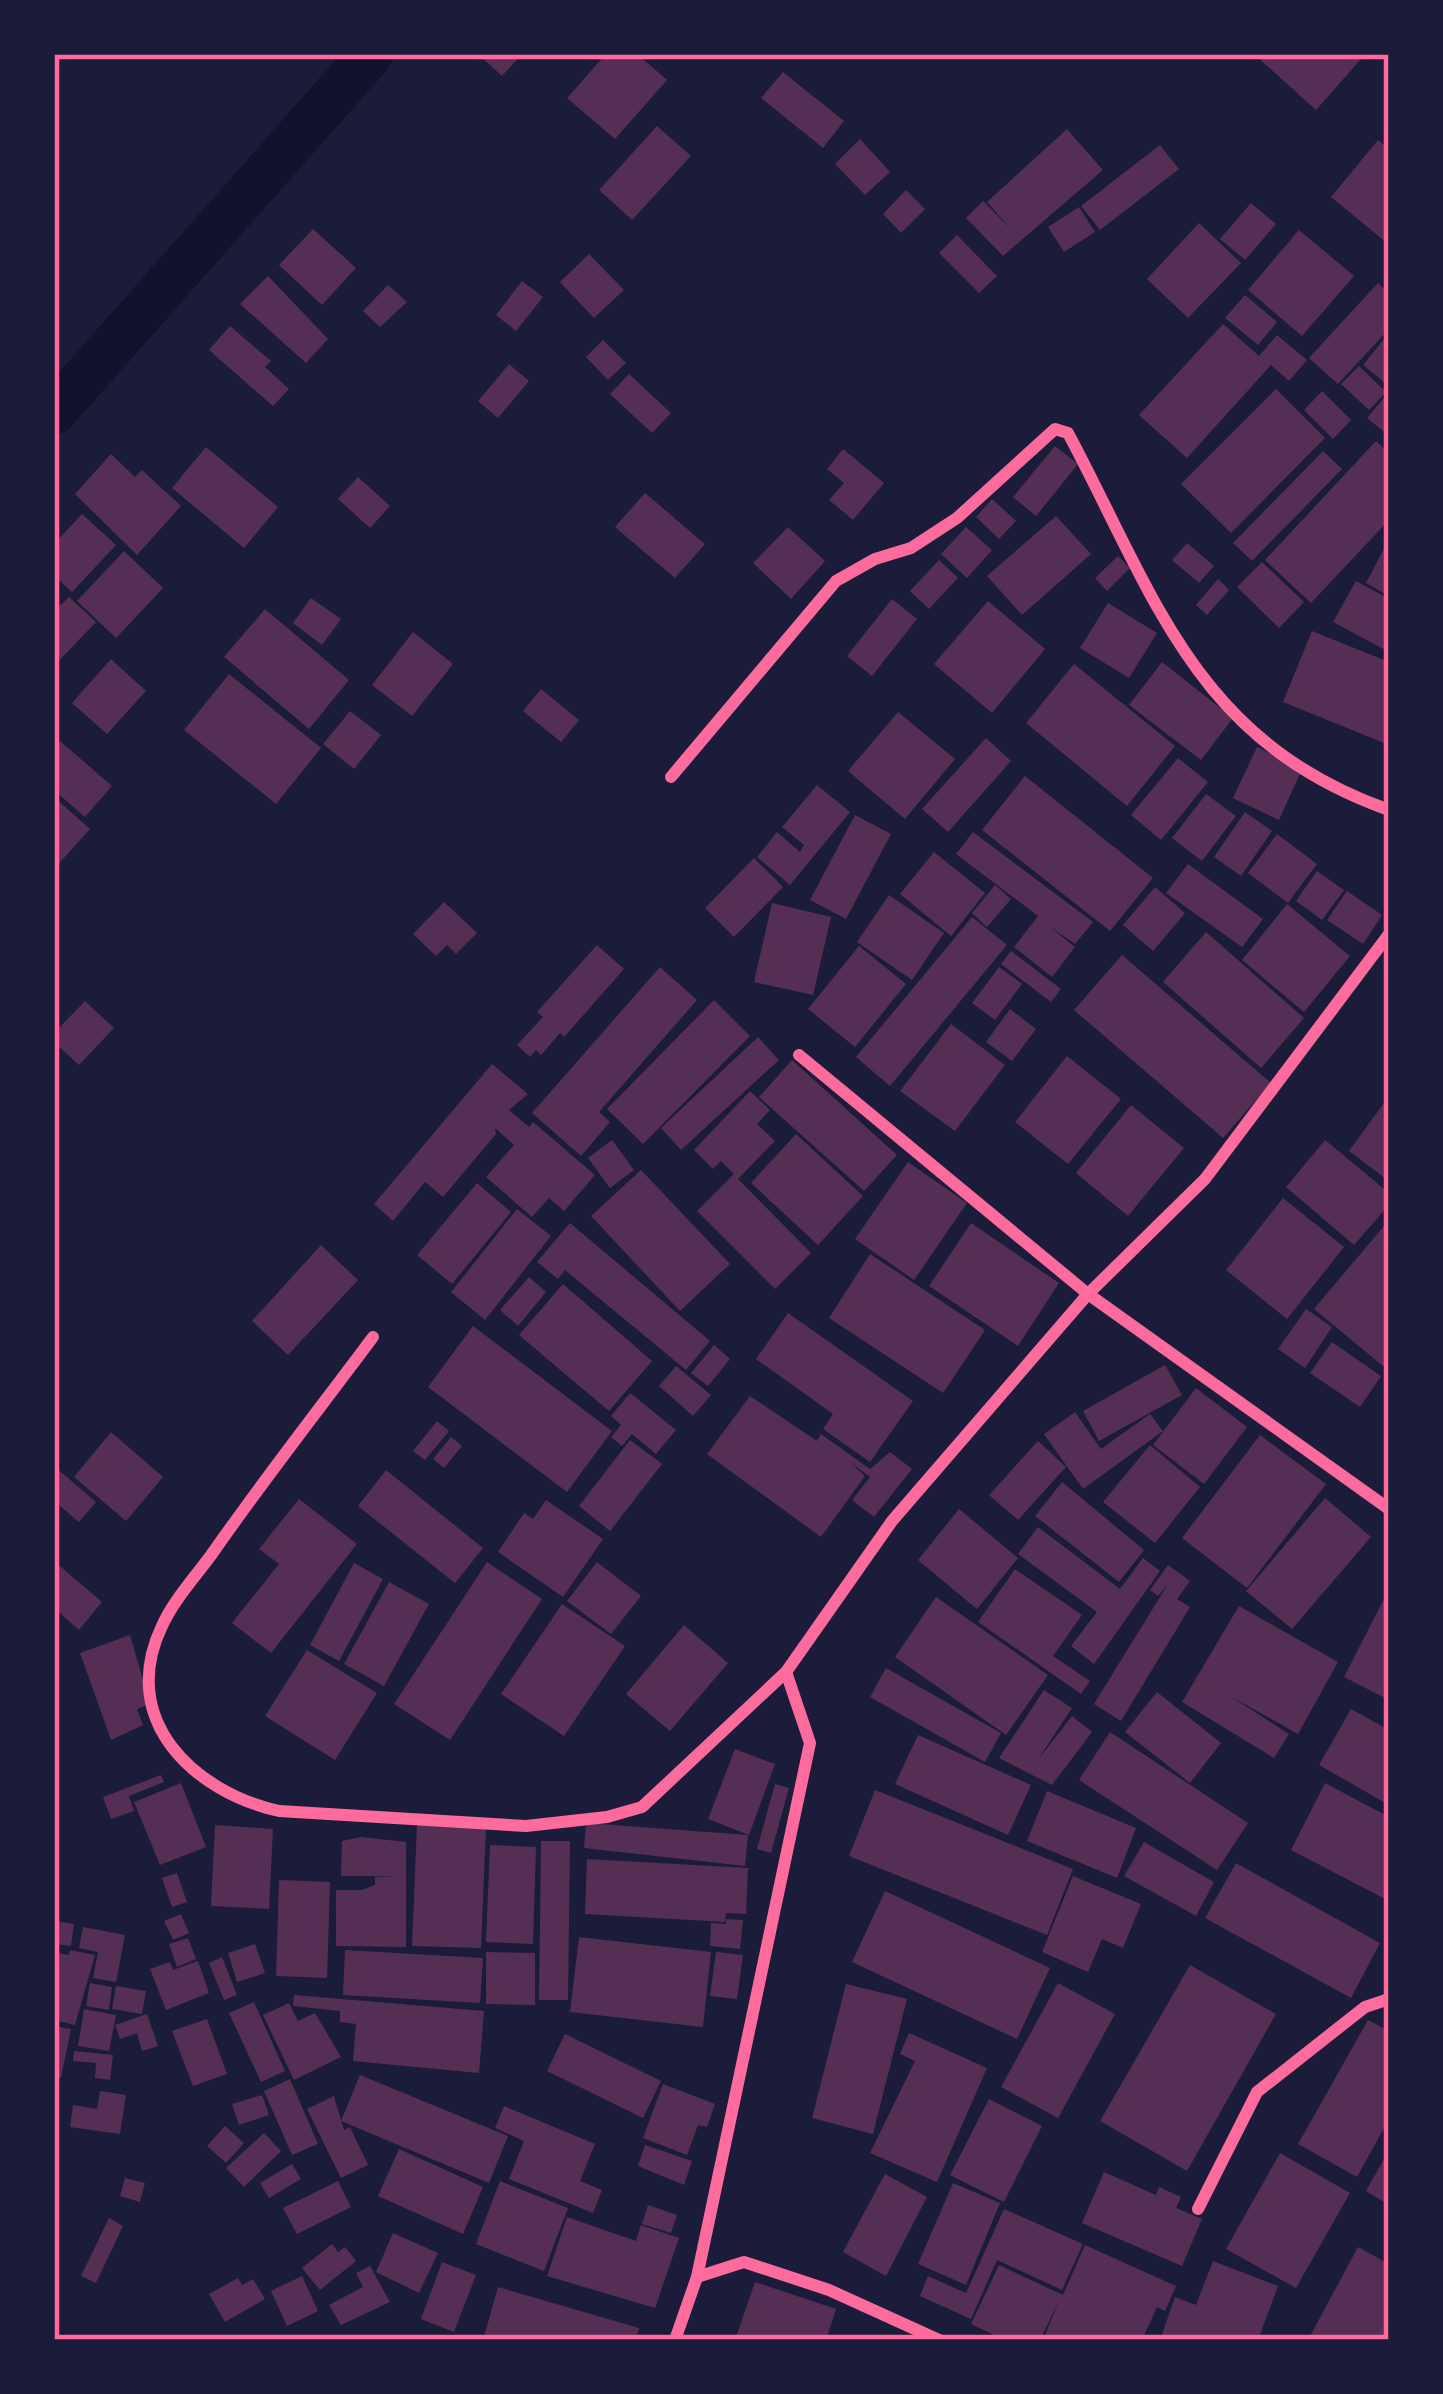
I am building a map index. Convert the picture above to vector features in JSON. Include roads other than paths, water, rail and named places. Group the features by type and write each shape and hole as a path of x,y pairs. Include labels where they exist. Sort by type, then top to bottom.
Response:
{"street":[{"path":"671,778 836,581 875,559 911,548 957,518 1055,429 1068,433 1183,655 1247,731 1322,779 1389,810"},
{"path":"373,1337 161,1627 150,1695 161,1732 198,1780 239,1802 279,1811 526,1826 607,1817 642,1807 786,1672 892,1521 1088,1294 1204,1179 1389,934"},
{"path":"799,1054 1088,1294 1389,1509"},
{"path":"675,2340 697,2277 810,1743 786,1672"},
{"path":"1198,2209 1257,2092 1365,2007 1389,1999"},
{"path":"697,2277 744,2262 830,2290 939,2340"}],"waterway":[{"path":"54,412 371,54"}]}
